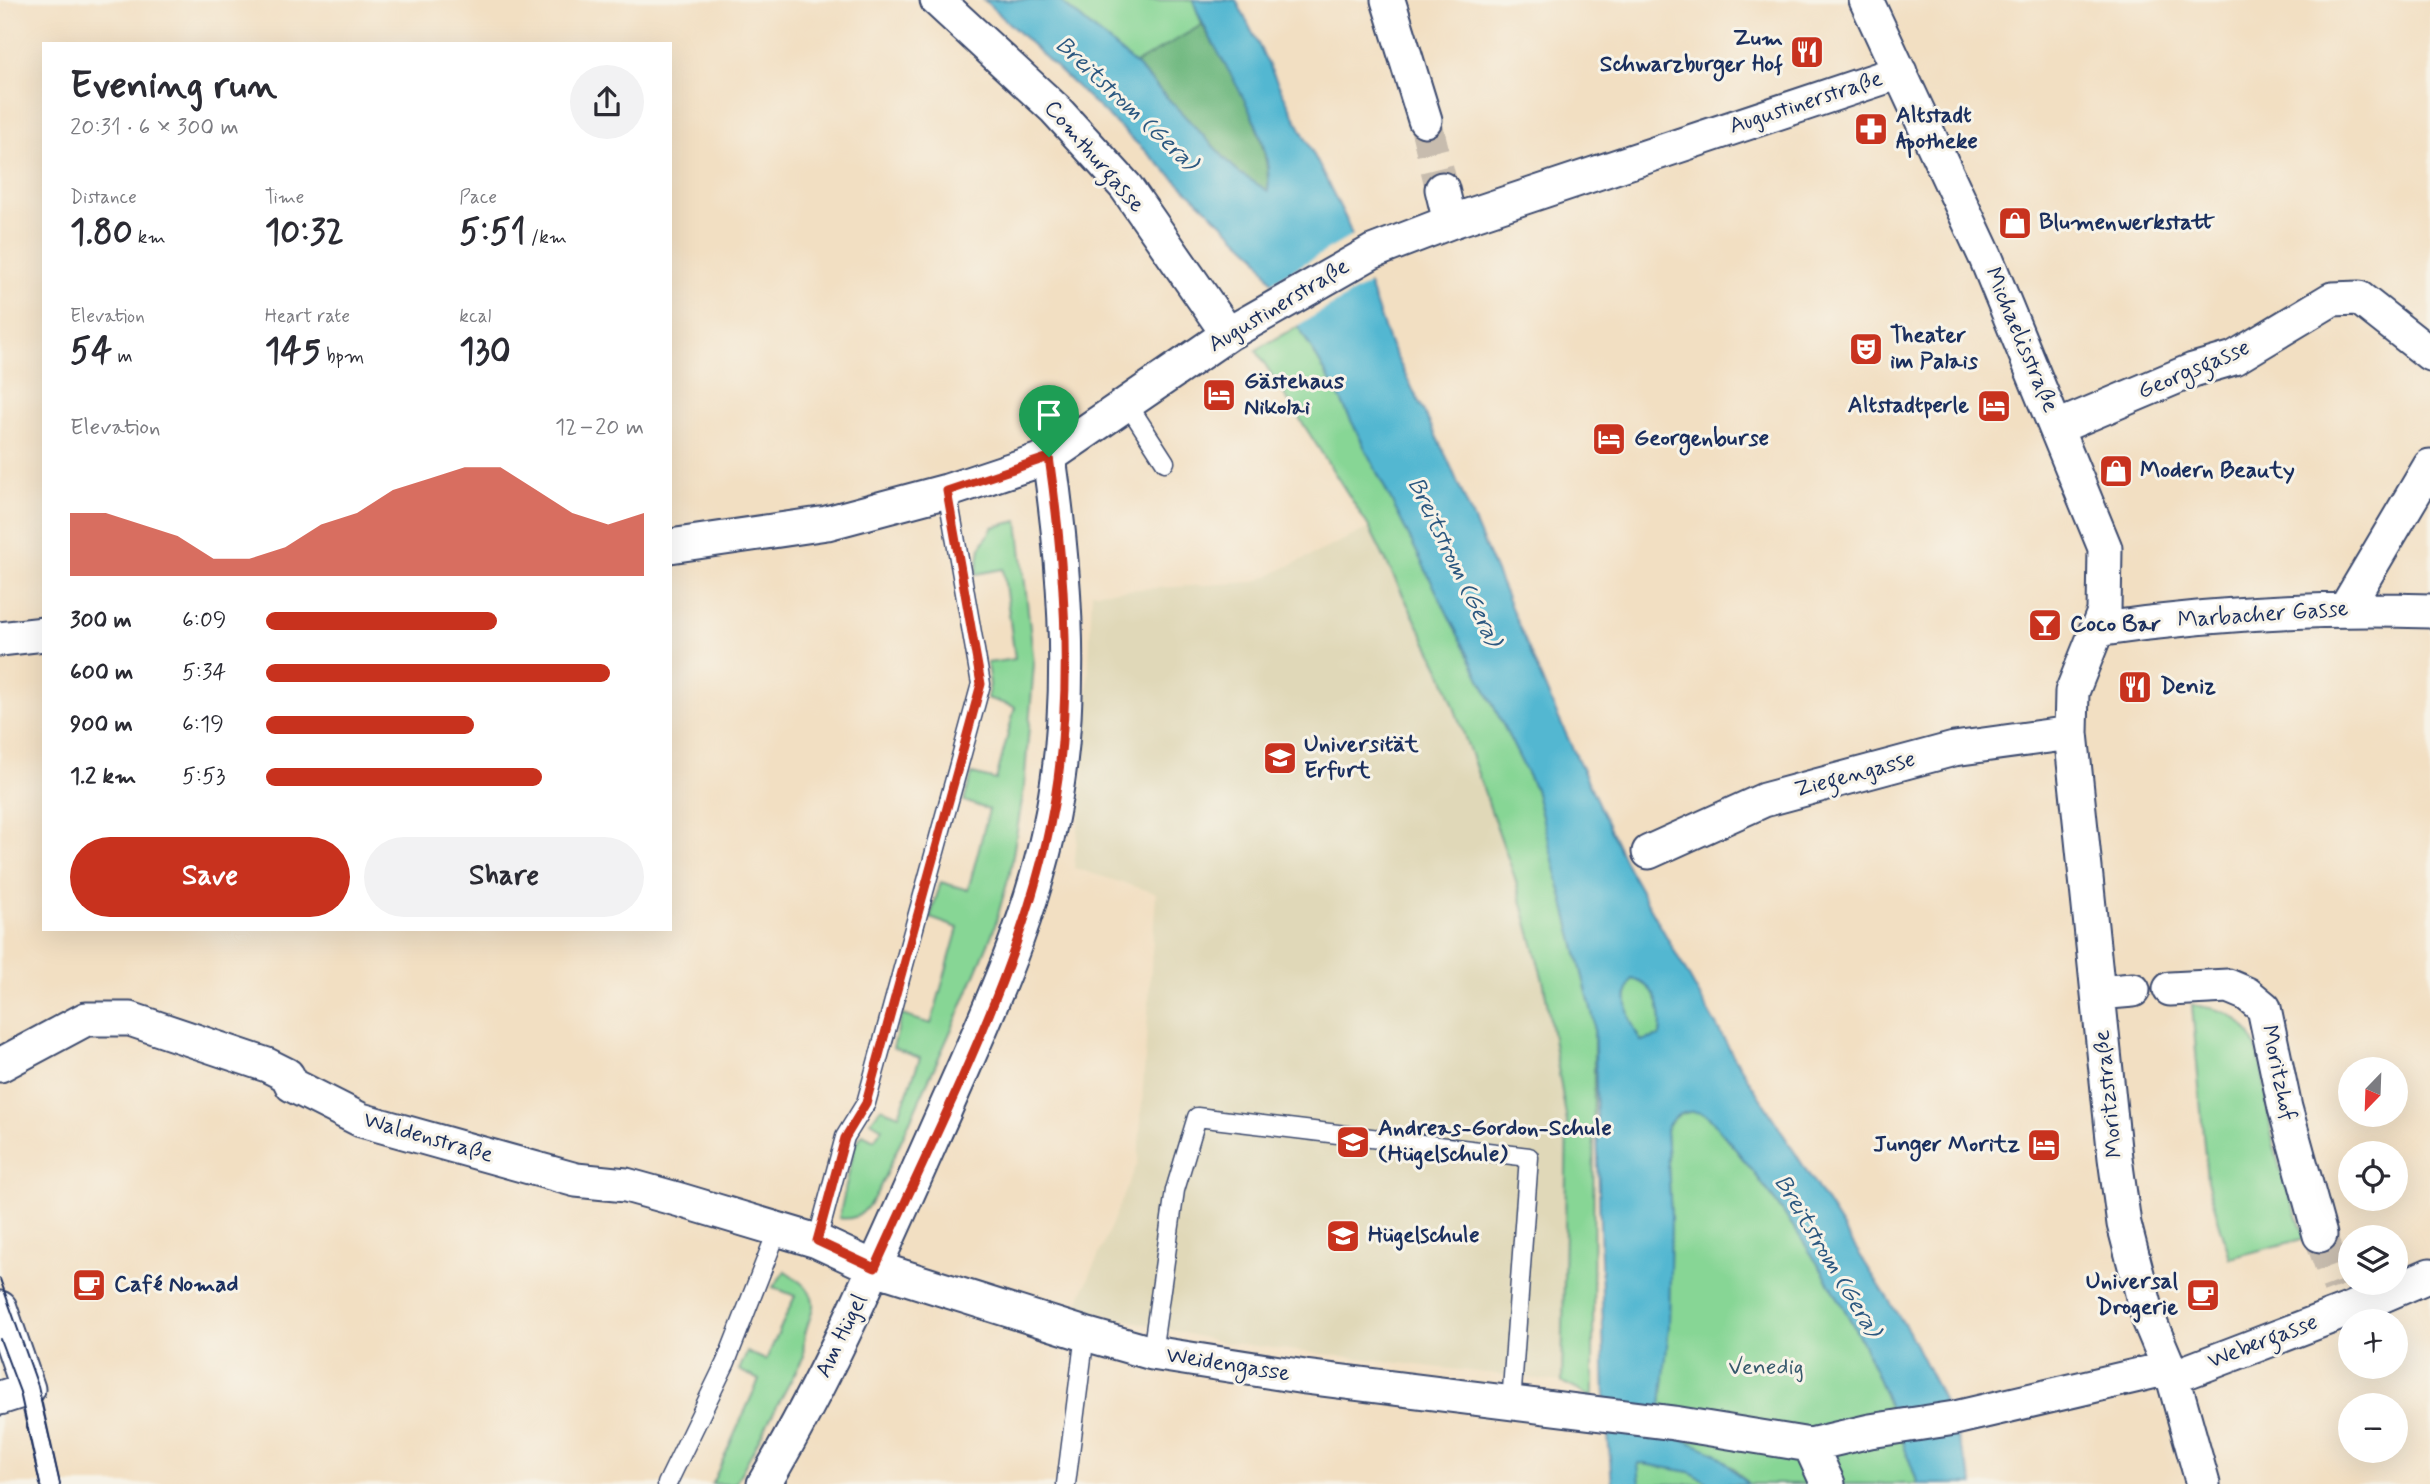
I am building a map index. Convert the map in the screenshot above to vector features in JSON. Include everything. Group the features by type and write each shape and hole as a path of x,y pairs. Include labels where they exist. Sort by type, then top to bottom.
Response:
{"street":[{"name":"Comthurgasse","path":"937,0 1055,109 1126,187 1235,331"},
{"path":"1388,0 1425,120"},
{"name":"Michaelisstraße","path":"1866,0 1986,258 2105,548 2104,612 2072,692"},
{"name":"Augustinerstraße","path":"672,546 827,523 947,491 1049,457 1235,331 1372,252 1450,222 1900,72"},
{"path":"1442,189 1450,222"},
{"name":"Georgsgasse","path":"2057,427 2193,370 2234,358 2332,299 2359,298 2430,354"},
{"name":"Am Hügel","path":"764,1484 793,1434 875,1268 1017,940 1055,792 1067,687 1058,526 1049,457"},
{"path":"2346,608 2430,466"},
{"name":"Marbacher Gasse","path":"2096,630 2152,622 2346,608 2430,611"},
{"path":"0,639 42,634"},
{"name":"Moritzstraße","path":"2072,692 2071,733 2124,1224 2149,1320 2171,1372 2203,1484"},
{"name":"Ziegengasse","path":"1649,852 1764,800 1954,749 2071,733"},
{"name":"Moritzhof","path":"2170,989 2228,986 2247,995 2264,1008 2285,1108 2320,1235"},
{"path":"2098,993 2133,990"},
{"name":"Waldenstraße","path":"0,1065 86,1019 130,1019 280,1075 361,1121 576,1180 626,1185 817,1241 875,1268"},
{"name":"Weidengasse","path":"875,1268 1152,1353 1305,1377 1674,1423 1810,1445"},
{"name":"Webergasse","path":"2171,1372 2345,1298 2430,1275"},
{"path":"0,1308 14,1394"},
{"path":"1828,1484 1810,1445 1870,1431 1955,1418 2171,1372"}],"lane":[{"path":"1127,403 1165,462"},
{"path":"817,1241 845,1138 866,1103 981,684 947,491"},
{"path":"1152,1353 1175,1190 1197,1117 1529,1157 1511,1404"},
{"path":"667,1484 726,1362 778,1229"},
{"path":"1066,1484 1085,1334"},
{"path":"14,1394 50,1484"}],"shaded area":[{"path":"1369,528 1443,673 1515,878 1544,984 1567,1122 1562,1382 1222,1342 1076,1308 1138,1162 1156,893 1074,868 1084,771 1092,592 1255,582"}],"green space":[{"path":"1059,0 1193,0 1202,25 1135,64"},
{"path":"1202,25 1236,83 1256,126 1267,169 1268,191 1238,172 1135,64"},
{"path":"1298,326 1337,392 1535,789 1594,1020 1593,1398 1562,1382 1567,1122 1544,984 1515,878 1442,673 1369,527 1256,350"},
{"path":"1018,521 1034,664 1024,788 1010,873 993,932 879,1189 868,1207 859,1215 847,1219 839,1218 855,1145 863,1134 874,1140 882,1128 871,1121 881,1108 899,1115 920,1058 893,1048 902,1015 931,1024 958,928 930,918 941,882 968,890 989,810 964,801 972,774 996,780 1015,707 987,698 990,685 987,663 1015,659 1003,569 976,574 980,548 993,527"},
{"path":"1632,979 1654,994 1660,1010 1660,1036 1641,1041 1633,1027 1627,1002 1628,986"},
{"path":"2192,1005 2216,1009 2230,1015 2242,1024 2254,1042 2275,1149 2306,1238 2230,1258 2207,1181"},
{"name":"Venedig","path":"1699,1111 1708,1116 1767,1189 1836,1294 1888,1401 1918,1484 1748,1484 1734,1468 1673,1435 1661,1406 1669,1320 1671,1216 1666,1130 1671,1121 1679,1115"},
{"path":"785,1271 810,1292 813,1301 804,1341 804,1356 735,1484 712,1484 759,1380 739,1370 747,1352 766,1360 795,1296 773,1287"},
{"path":"1637,1463 1690,1472 1711,1484 1640,1484"}],"water":[{"name":"Breitstrom (Gera)","path":"984,0 1059,0 1135,64 1238,172 1268,191 1268,167 1253,118 1193,0 1236,0 1346,219 1389,342 1448,460 1554,708 1627,866 1731,1052 1909,1332 1941,1395 1974,1484 1918,1484 1870,1360 1820,1267 1767,1189 1708,1116 1690,1112 1678,1115 1666,1130 1671,1216 1669,1327 1661,1406 1673,1435 1716,1453 1748,1484 1711,1484 1690,1472 1638,1463 1640,1484 1612,1484 1605,1397 1594,1020 1535,789 1337,392 1256,255","holes":["1632,979 1654,994 1660,1010 1661,1027 1660,1036 1641,1041 1630,1019 1627,1002 1628,986"]}],"pier":[{"path":"1355,234 1372,282 1295,327 1269,284"}],"tunnel":[{"path":"1425,120 1442,189"},
{"path":"2320,1235 2338,1284"}],"tram line":[{"path":"0,1279 38,1386 60,1484"},
{"path":"0,1339 20,1392 40,1484"}],"place":[{"name":"Zum Schwarzburger Hof","path":"1807,52"},
{"name":"Altstadt Apotheke","path":"1871,129"},
{"name":"Blumenwerkstatt","path":"2015,223"},
{"name":"Theater im Palais","path":"1866,349"},
{"name":"Gästehaus Nikolai","path":"1219,395"},
{"name":"Altstadtperle","path":"1994,406"},
{"name":"Georgenburse","path":"1609,439"},
{"name":"Modern Beauty","path":"2116,471"},
{"name":"Coco Bar","path":"2045,625"},
{"name":"Deniz","path":"2135,687"},
{"name":"Universität Erfurt","path":"1280,758"},
{"name":"Andreas-Gordon-Schule (Hügelschule)","path":"1353,1142"},
{"name":"Junger Moritz","path":"2044,1145"},
{"name":"Hügelschule","path":"1343,1236"},
{"name":"Café Nomad","path":"89,1285"},
{"name":"Universal Drogerie","path":"2203,1295"}],"route":[{"path":"1049,457 1057,513 1067,687 1058,780 1045,842 1017,940 997,992 875,1268 817,1241 845,1138 866,1103 981,684 947,491 1049,457"}]}
